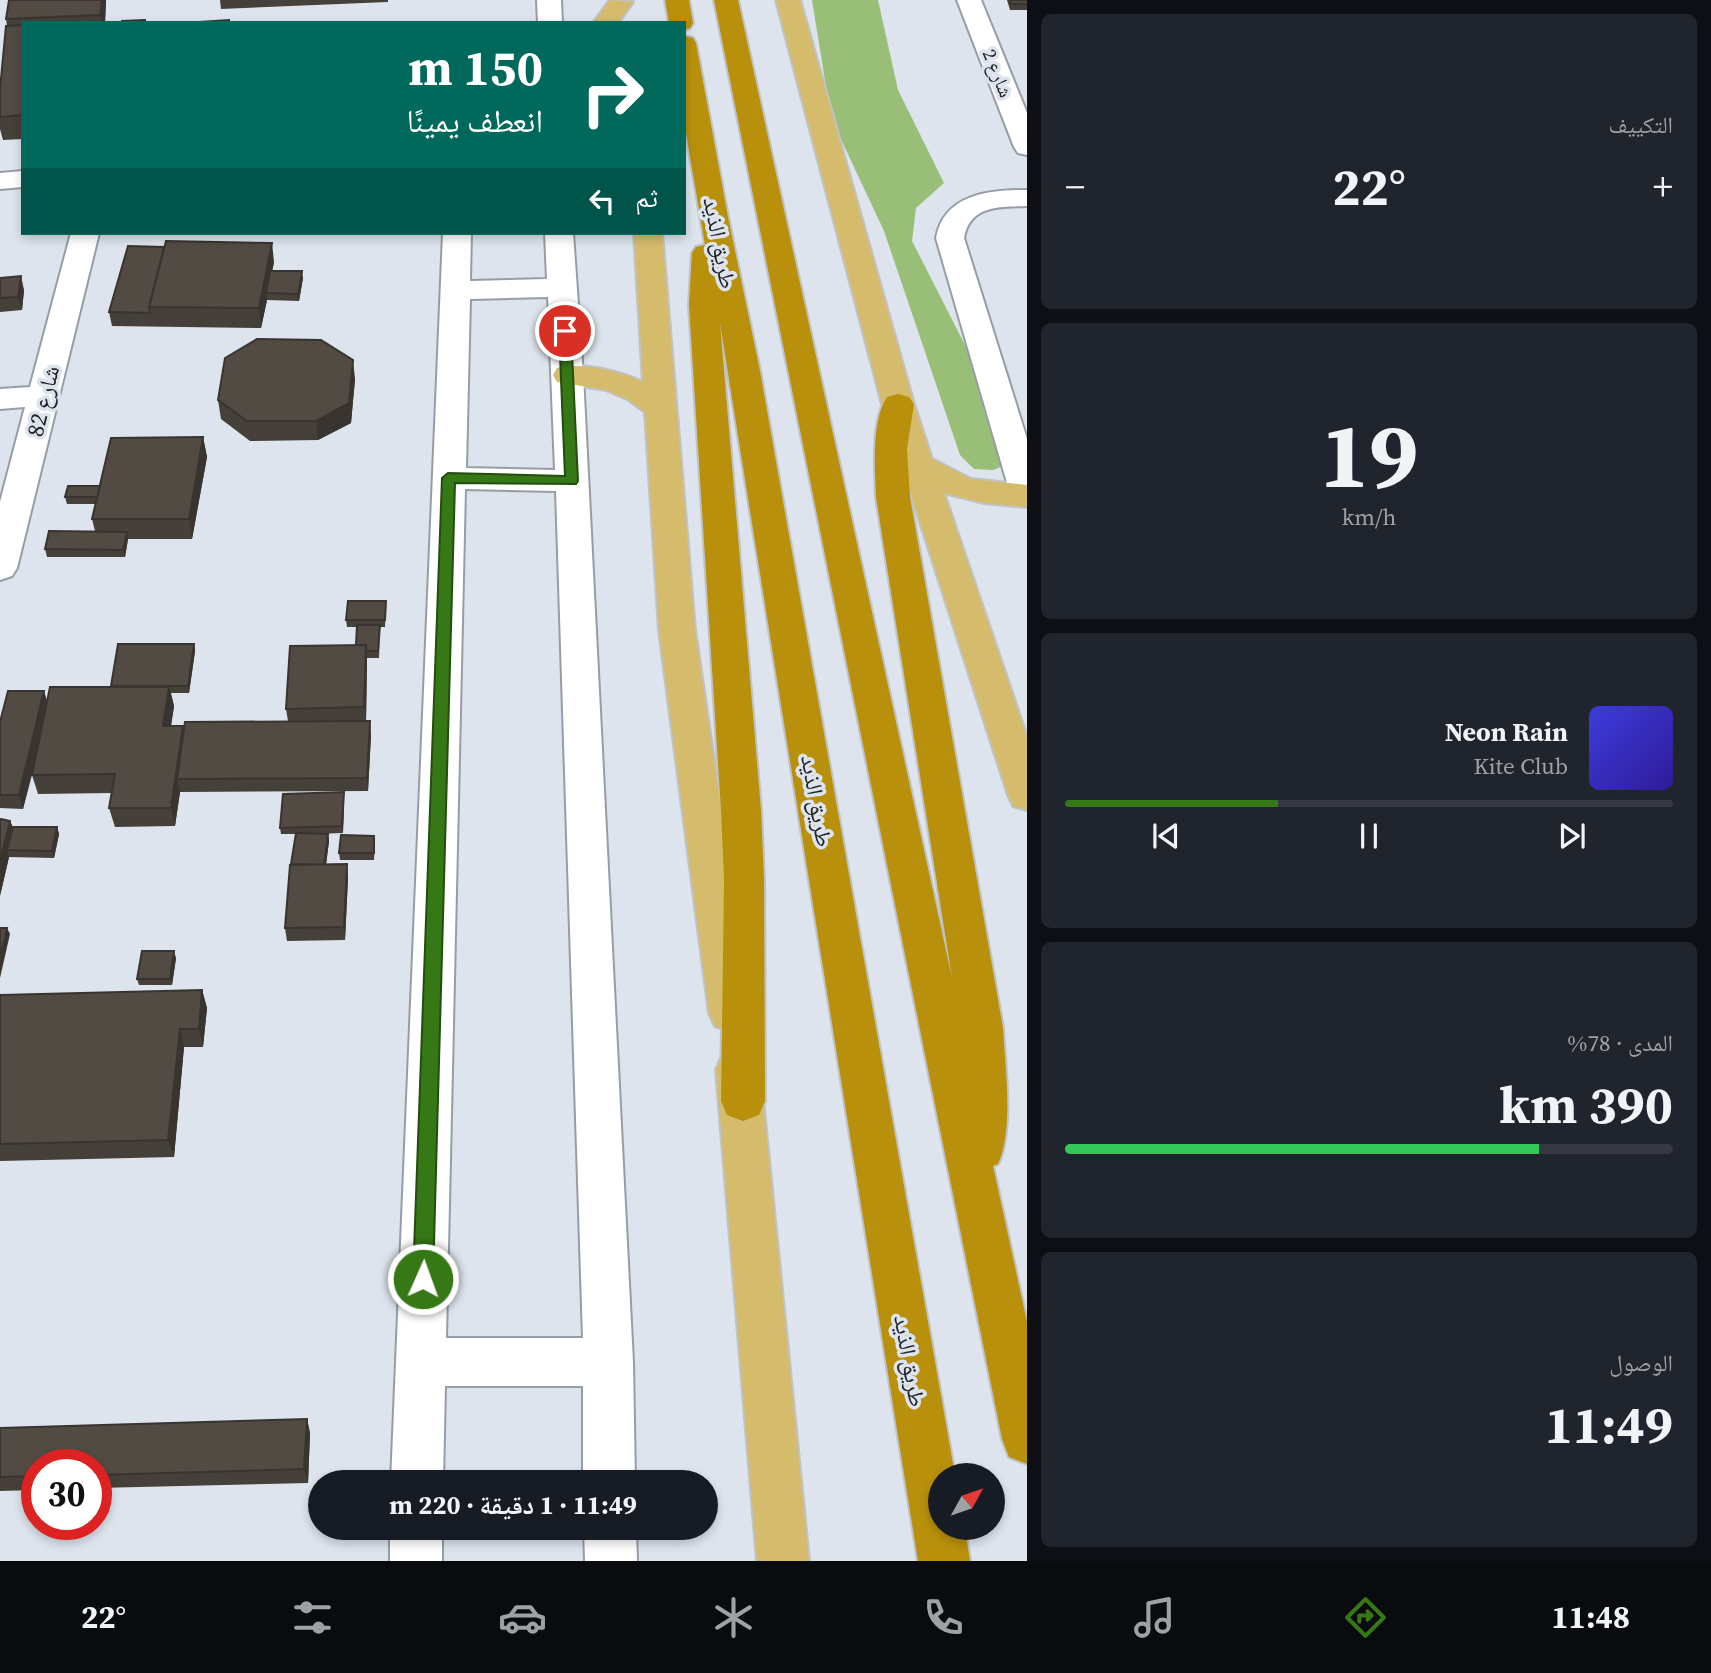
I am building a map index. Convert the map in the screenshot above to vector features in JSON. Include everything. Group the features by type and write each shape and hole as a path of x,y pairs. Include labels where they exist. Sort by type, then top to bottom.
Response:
{"highway":[{"path":"677,0 681,21"},
{"path":"726,0 1027,1438"},
{"name":"طريق الذيد","path":"686,55 714,217 745,371 944,1561"},
{"path":"714,217 706,245 704,305 741,824 743,1101"},
{"path":"898,404 891,449 893,496 981,1028 983,1138 976,1198"}],"main road":[{"path":"789,0 862,281 898,404 1027,795"},
{"path":"607,21 623,8"},
{"path":"648,235 677,630 743,1101 783,1561"},
{"path":"568,374 608,379 623,384 649,398 659,407"},
{"path":"919,465 944,483 960,489 1027,495"}],"street":[{"path":"549,0 550,21"},
{"name":"شارع 2","path":"969,0 1027,147"},
{"path":"0,181 21,179"},
{"path":"1027,198 994,199 967,209 956,216 950,226 950,238 1027,495"},
{"name":"شارع 82","path":"0,568 85,235"},
{"path":"417,1470 457,235"},
{"path":"559,235 568,374 608,1362 609,1470"},
{"path":"455,290 562,288"},
{"path":"0,399 45,396"},
{"path":"448,478 572,481"},
{"path":"420,1362 608,1362"},
{"path":"416,1540 416,1561"},
{"path":"610,1540 611,1561"}],"green space":[{"path":"812,0 878,0 898,90 944,183 916,208 912,241 966,347 1010,453 1006,465 993,470 974,469 960,455 884,231 831,118"}],"building":[{"path":"9,0 102,0 100,15 6,19"},
{"path":"1010,0 1027,0 1027,4 1011,4"},
{"path":"21,25 21,115 0,117 0,89 6,26"},
{"path":"166,241 272,243 259,308 149,307"},
{"path":"128,246 164,247 149,307 150,313 109,312"},
{"path":"270,271 302,271 298,294 266,293"},
{"path":"21,276 18,297 0,298 0,278"},
{"path":"257,339 321,340 353,360 349,403 316,421 247,421 218,400 225,358"},
{"path":"203,437 189,519 92,519 111,438"},
{"path":"68,486 100,486 97,497 65,497"},
{"path":"49,531 127,532 123,550 45,549"},
{"path":"348,601 386,601 385,620 346,620"},
{"path":"357,625 380,625 378,651 366,651 366,645 356,645"},
{"path":"118,644 194,644 188,686 111,686"},
{"path":"366,645 364,707 286,709 290,646"},
{"path":"50,687 169,687 163,726 183,726 171,808 109,808 115,774 32,775"},
{"path":"8,691 44,691 19,795 0,795 0,722"},
{"path":"370,721 367,778 177,779 185,722"},
{"path":"344,792 342,826 280,828 283,794"},
{"path":"0,820 10,821 0,862"},
{"path":"13,827 57,827 52,851 7,850"},
{"path":"296,833 328,834 324,865 291,864"},
{"path":"341,835 374,836 374,853 339,853"},
{"path":"347,864 344,927 285,928 290,865"},
{"path":"0,928 7,928 0,960"},
{"path":"142,951 174,951 170,979 137,979"},
{"path":"202,990 199,1029 180,1029 168,1140 0,1144 0,995"},
{"path":"307,1419 304,1469 112,1475 112,1449 21,1449 21,1476 0,1477 0,1428"}],"route":[{"path":"423,1279 448,478 572,481 565,331"}]}
